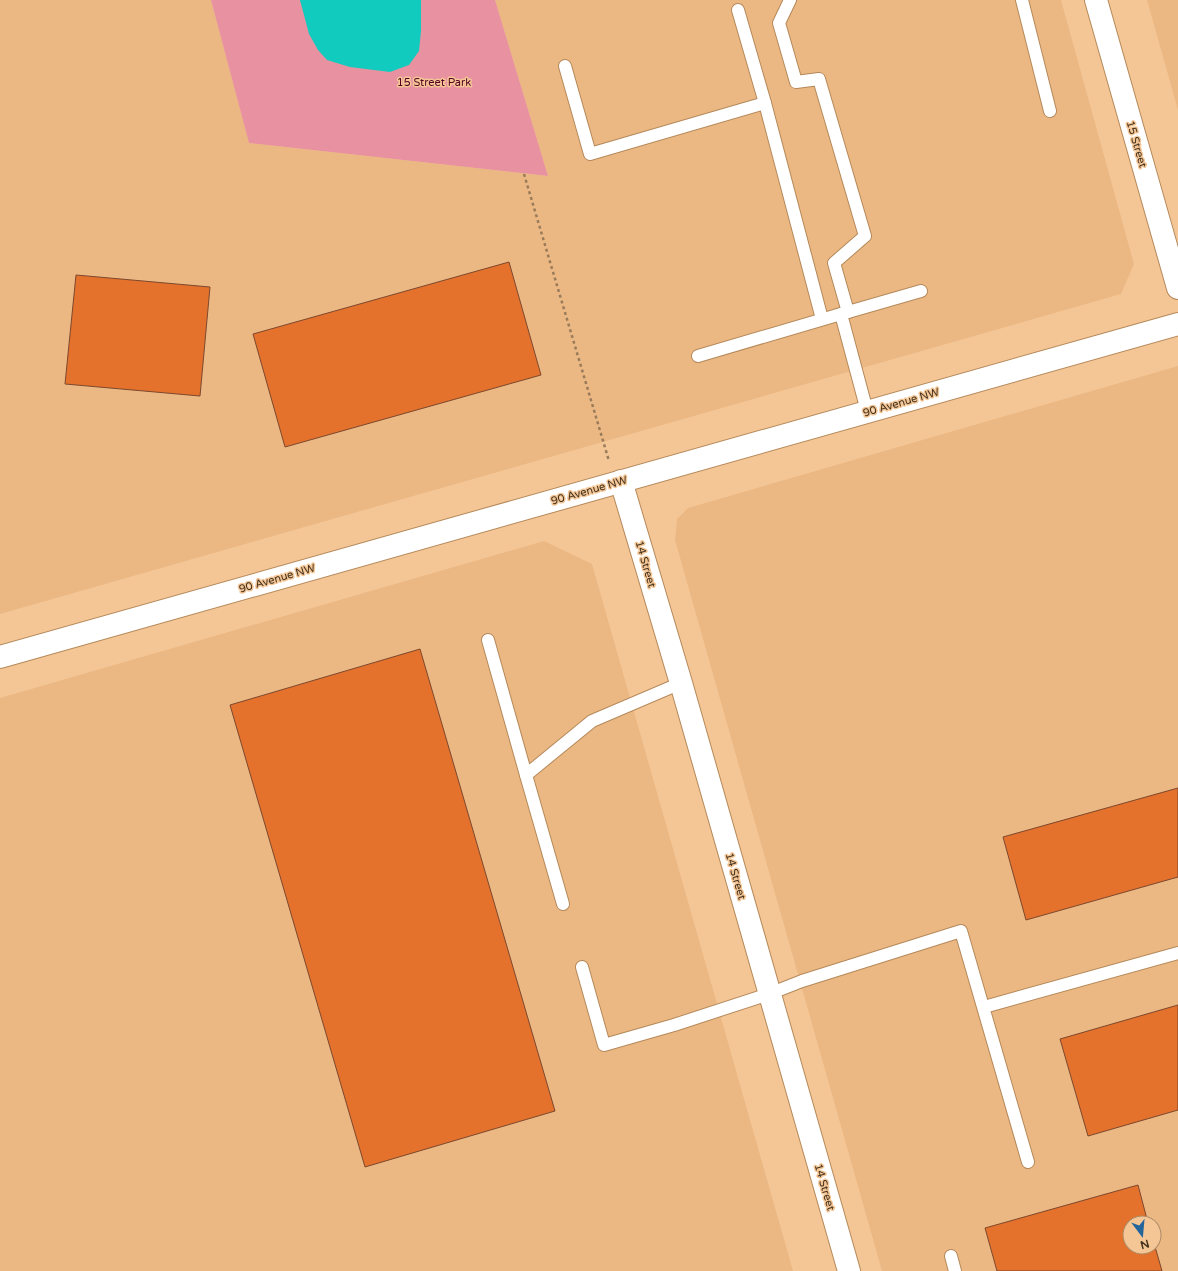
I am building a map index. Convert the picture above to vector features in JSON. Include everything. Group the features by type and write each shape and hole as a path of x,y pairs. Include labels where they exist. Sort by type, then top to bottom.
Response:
{"street":[{"name":"15 Street","path":"1096,0 1178,288"},
{"name":"90 Avenue NW","path":"0,657 1178,324"},
{"name":"14 Street","path":"618,482 681,683 849,1271"}],"lane":[{"path":"790,0 779,23 796,82 819,79 865,236 834,263 867,412"},
{"path":"1022,0 1050,112"},
{"path":"738,10 765,103 822,319"},
{"path":"565,66 590,154 765,103"},
{"path":"698,356 921,291"},
{"path":"488,640 563,904"},
{"path":"526,775 592,721 681,683"},
{"path":"582,967 604,1045 674,1025 769,994 802,981 961,931 1028,1162"},
{"path":"984,1007 1178,953"},
{"path":"951,1256 955,1271"}],"path":[{"path":"524,174 618,482"}],"shaded area":[{"path":"0,0 211,0 249,143 548,176 495,0 1061,0 1134,264 1121,294 0,614"},
{"path":"1147,0 1178,0 1178,110"},
{"path":"1178,366 1178,1271 882,1271 675,540 677,519 688,508"},
{"path":"544,541 592,564 793,1271 0,1271 0,698"}],"green space":[{"name":"15 Street Park","path":"211,0 495,0 548,176 249,143"}],"water":[{"path":"300,0 421,0 421,31 419,51 409,65 390,72 350,67 327,60 318,50 309,34"}],"building":[{"path":"509,262 541,375 285,447 253,334"},
{"path":"76,275 210,287 200,396 65,384"},
{"path":"420,649 555,1111 365,1167 230,705"},
{"path":"1178,788 1178,877 1026,920 1003,837"},
{"path":"1178,1005 1178,1110 1088,1136 1060,1039"},
{"path":"1138,1185 1146,1215 1122,1215 1122,1255 1157,1255 1162,1271 997,1271 985,1228"}]}
